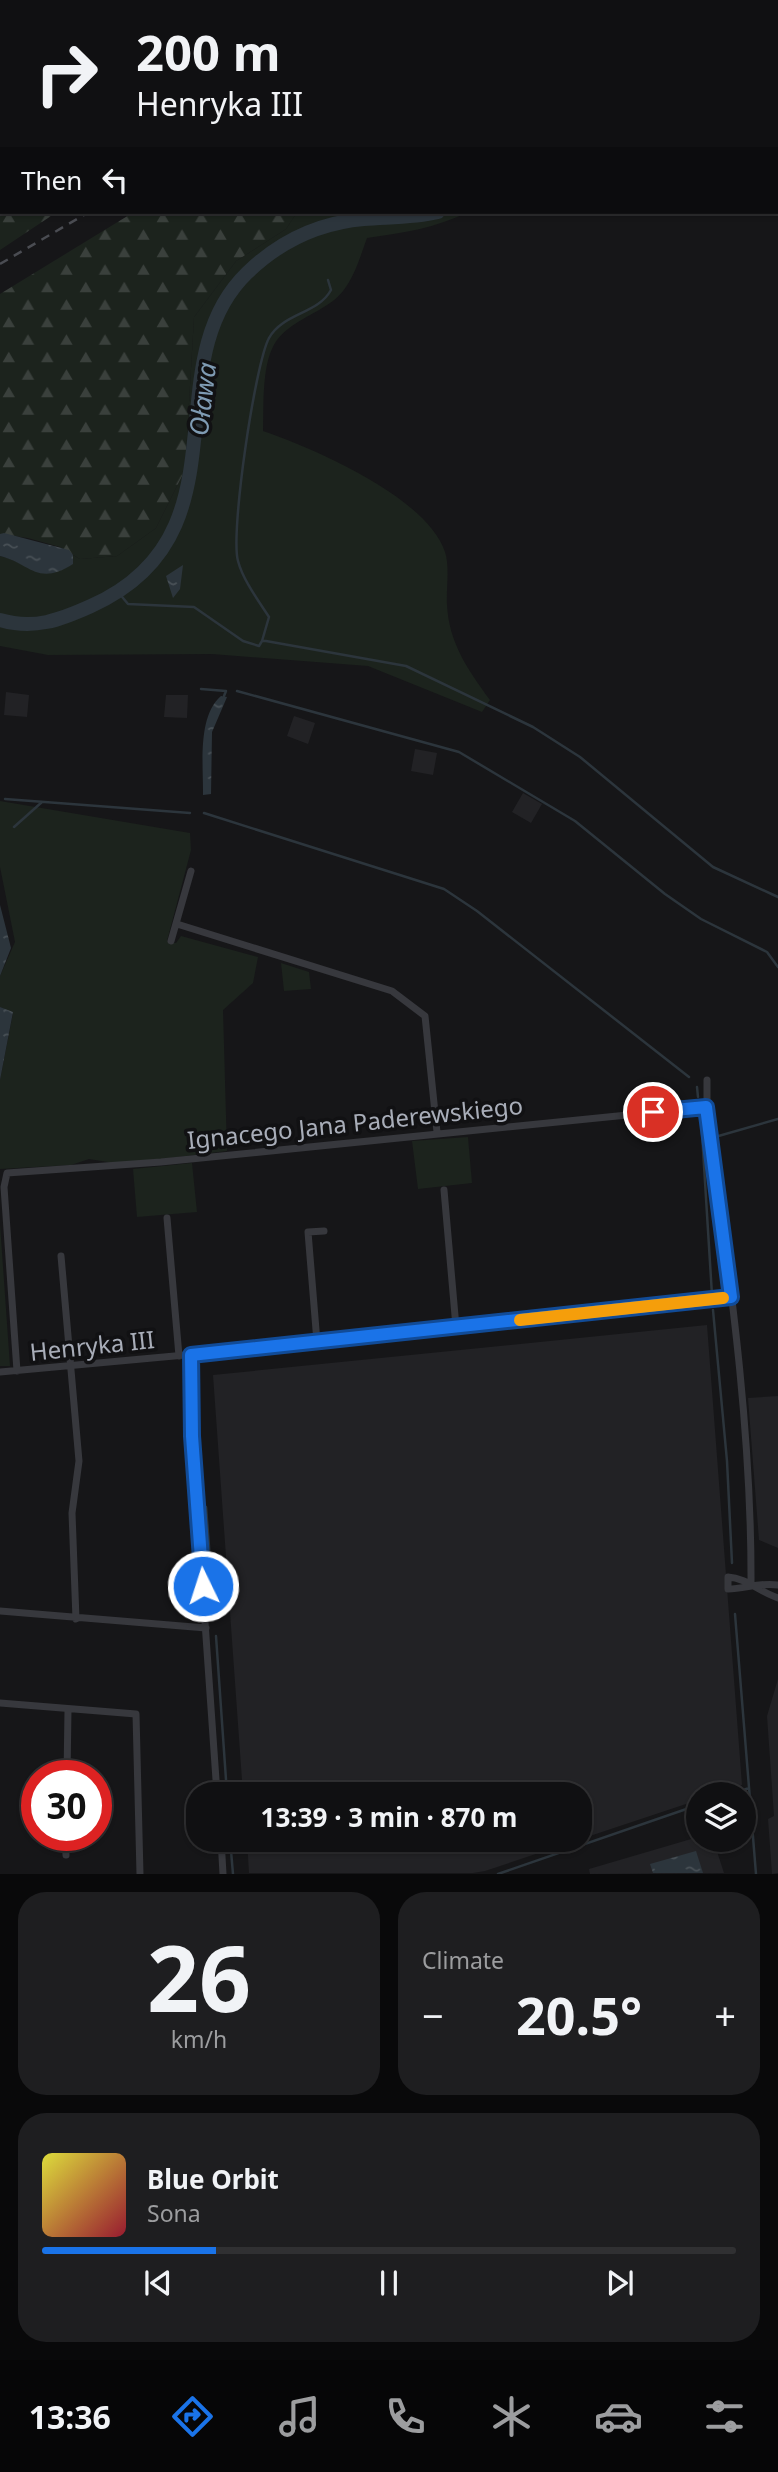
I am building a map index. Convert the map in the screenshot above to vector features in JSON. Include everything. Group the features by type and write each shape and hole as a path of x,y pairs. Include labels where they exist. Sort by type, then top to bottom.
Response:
{"street":[{"path":"171,941 191,871"},
{"path":"177,924 392,991 425,1016 437,1132"},
{"path":"706,1080 706,1107 731,1297 744,1439 751,1586"},
{"name":"Ignacego Jana Paderewskiego","path":"17,1371 4,1187 7,1174 161,1162 437,1132 706,1107"},
{"path":"444,1190 456,1327"},
{"path":"167,1218 179,1356"},
{"path":"317,1342 308,1232 324,1231"},
{"path":"61,1256 79,1461 72,1513 76,1619"},
{"name":"Henryka III","path":"0,1372 191,1355 731,1297"},
{"path":"191,1355 192,1436 216,1782"},
{"path":"751,1586 778,1585"},
{"path":"751,1586 778,1598"},
{"path":"0,1611 205,1628"},
{"path":"0,1703 136,1714 140,1874"},
{"path":"67,1760 68,1710"},
{"path":"66,1851 66,1855"},
{"path":"222,1852 223,1874"}],"shaded area":[{"path":"6,692 29,695 27,717 4,715"},
{"path":"166,695 188,695 187,718 164,717"},
{"path":"294,716 315,723 308,744 287,736"},
{"path":"415,749 437,753 433,775 411,771"},
{"path":"523,793 542,804 531,823 512,812"},
{"path":"707,1325 742,1782 686,1782 686,1804 592,1835 592,1782 242,1782 213,1375"},
{"path":"778,1396 778,1548 759,1540 748,1398"},
{"path":"778,1679 778,1873 772,1874 768,1819 774,1816 767,1716"},
{"path":"686,1841 686,1852 717,1852 724,1873 590,1874 589,1869"},
{"path":"248,1852 542,1852 473,1873 249,1873"}],"green space":[{"path":"0,214 54,214 0,250"},
{"path":"131,214 296,214 286,229 236,261 194,317 185,470 156,528 117,556 80,559 60,547 0,534 0,294"},
{"path":"296,214 464,214 431,226 367,238 344,290 330,303 288,329 272,349 264,384 263,431 310,449 366,477 416,512 434,532 445,552 451,632 467,667 490,700 482,712 368,666 212,654 48,655 0,646 0,556 43,573 51,573 72,564 73,555 80,559 117,556 156,528 185,470 194,317 236,261 286,229"},
{"path":"0,801 190,833 191,850 167,941 176,943 181,936 258,957 253,983 223,1010 227,1151 120,1164 89,1159 71,1165 0,1169 0,1080 13,1013 0,1007 0,976 15,942 0,867"},
{"path":"281,963 309,972 311,989 284,991"},
{"path":"468,1137 472,1183 418,1189 412,1141"},
{"path":"192,1163 197,1212 137,1217 133,1169"},
{"path":"0,1224 10,1366 0,1366"}],"water":[{"path":"0,534 69,550 73,555 73,564 61,571 42,573 0,556"},
{"path":"183,565 180,589 173,598 166,576"},
{"path":"221,696 227,697 212,732 211,794 203,795 205,727 208,715"},
{"path":"0,905 11,948 0,976"},
{"path":"0,1007 13,1012 0,1080"},
{"path":"696,1852 703,1873 653,1873 650,1864"}],"waterway":[{"name":"Oława","path":"0,620 36,624 68,616 91,606 140,575 170,537 186,494 205,354 220,311 247,273 286,243 315,229 347,221 424,214"},
{"path":"262,641 269,617 243,575 236,544 241,485 257,380 269,338 283,323 325,298 331,290 328,280"},
{"path":"118,592 128,604 194,607 243,641 259,646 262,641 266,641 406,666 533,727 580,757 713,867 778,897"},
{"path":"201,689 226,691 224,696"},
{"path":"237,691 459,752 575,821 665,894 701,919 767,952 778,967"},
{"path":"5,799 190,813"},
{"path":"14,827 42,802"},
{"path":"204,813 444,889 477,911 689,1077"},
{"path":"697,1087 698,1097"},
{"path":"701,1117 712,1295"},
{"path":"715,1137 778,1119"},
{"path":"713,1310 727,1461 732,1563"},
{"path":"206,1507 214,1612"},
{"path":"735,1614 756,1874"},
{"path":"216,1636 226,1782"},
{"path":"498,1874 686,1809"},
{"path":"231,1852 233,1874"}],"railway":[{"path":"0,264 86,214"}],"slow traffic":[{"path":"520,1320 723,1298"}],"route":[{"path":"203,1586 192,1436 191,1355 731,1297 706,1107 653,1112"}]}
